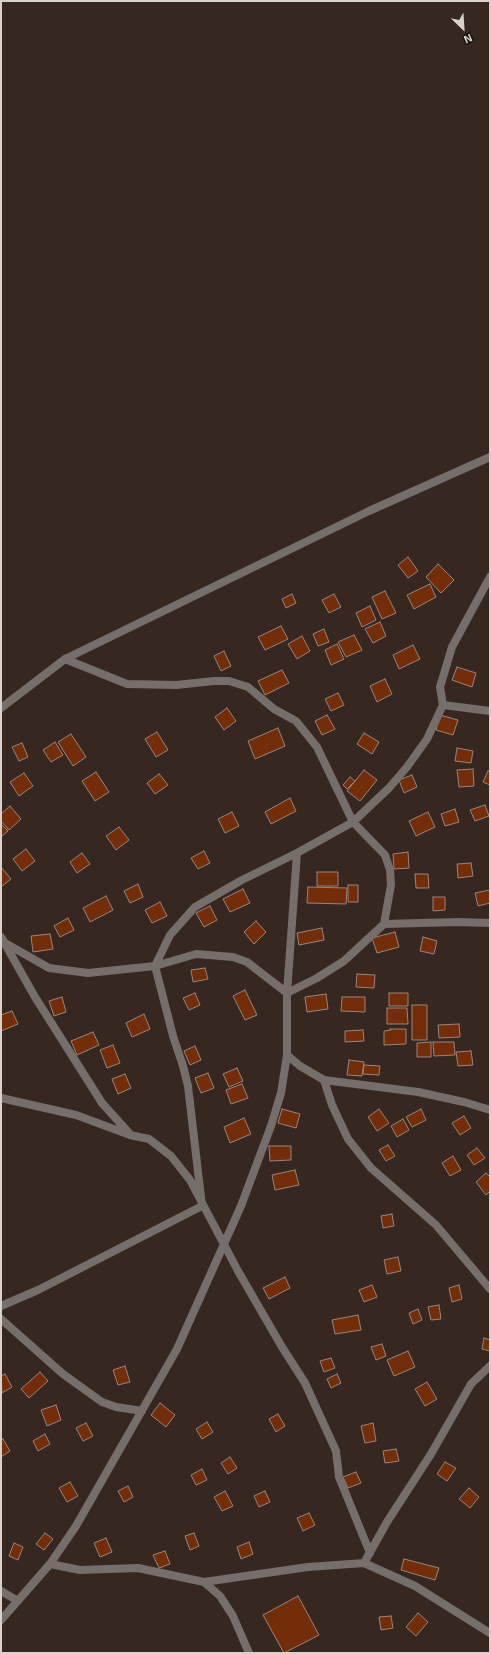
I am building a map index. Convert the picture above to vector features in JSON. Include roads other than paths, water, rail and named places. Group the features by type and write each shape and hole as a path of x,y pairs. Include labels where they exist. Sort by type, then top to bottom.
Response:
{"street":[{"path":"1,708 65,660 369,511 490,457"},
{"path":"202,1206 188,1086 173,1036 155,966 170,935 195,908 242,880 297,854 353,822 407,767 427,739 443,705 440,687 452,647 490,577"},
{"path":"65,660 127,684 176,685 229,681 248,687 274,709 296,721 317,747 353,822 385,855 390,870 391,885 384,924 344,961 317,978 287,993"},
{"path":"443,705 490,711"},
{"path":"1,1620 50,1564 76,1526 177,1349 241,1206 271,1126 281,1093 287,1055 287,993 297,854"},
{"path":"384,924 458,922 490,923"},
{"path":"2,942 49,968 88,973 155,966 196,954 232,957 247,962 287,993"},
{"path":"2,942 102,1103 130,1135"},
{"path":"287,1055 300,1066 324,1080 418,1092 464,1102 490,1110"},
{"path":"324,1080 332,1105 348,1139 371,1168 436,1225 490,1289"},
{"path":"1,1098 76,1114 130,1135 149,1139 171,1156 190,1180 202,1206 224,1245 282,1347 305,1383 330,1435 336,1451 339,1477 370,1553"},
{"path":"1,1306 38,1290 202,1206"},
{"path":"1,1319 63,1374 102,1402 116,1407 142,1411"},
{"path":"364,1563 387,1522 431,1454 471,1384 490,1366"},
{"path":"50,1564 80,1570 138,1568 204,1582 308,1567 364,1563 415,1586 490,1633"},
{"path":"204,1582 220,1596 233,1616 249,1653"},
{"path":"1,1591 18,1601"}]}
